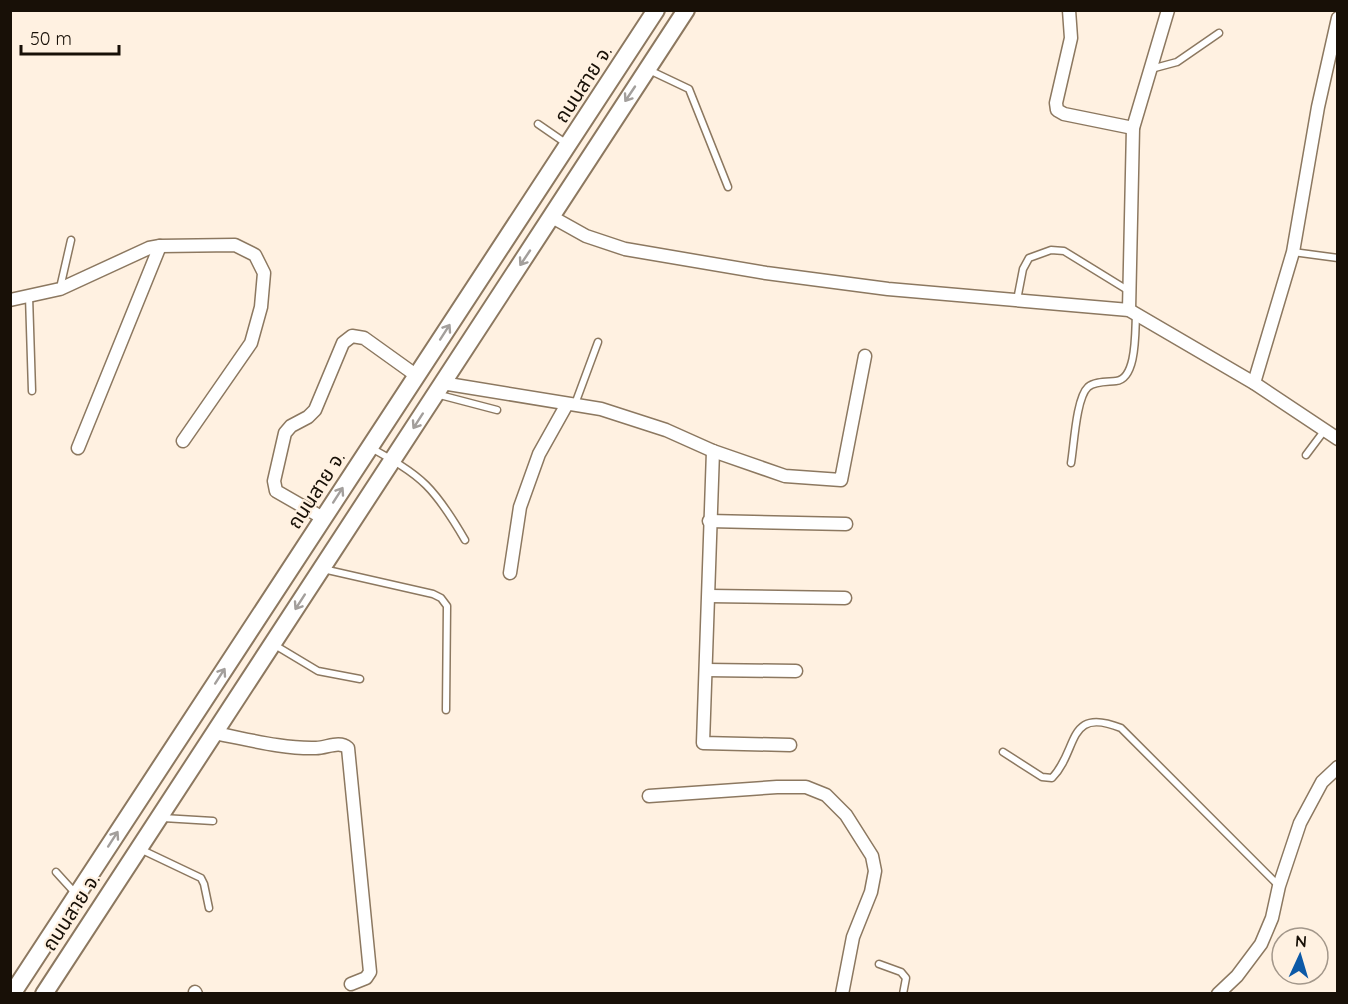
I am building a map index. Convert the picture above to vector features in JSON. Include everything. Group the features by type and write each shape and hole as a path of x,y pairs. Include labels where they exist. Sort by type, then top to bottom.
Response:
{"main road":[{"name":"ถนนสาย จ.","path":"12,993 656,10"},
{"name":"ถนนสาย จ.","path":"44,993 686,10"}],"street":[{"path":"1070,10 1071,38 1056,103 1057,110 1064,114 1133,128"},
{"path":"1132,313 1129,291 1133,128 1168,10"},
{"path":"1254,383 1293,252 1318,107 1338,18"},
{"path":"552,217 603,243 696,262 888,289 1132,313 1254,383 1338,440"},
{"path":"10,300 60,289 149,248 235,245 255,255 264,273 261,307 251,343 183,441"},
{"path":"78,448 160,246"},
{"path":"324,518 276,491 274,482 285,433 291,426 309,417 315,410 343,343 352,336 364,338 417,376"},
{"path":"439,389 601,409 666,430 713,451 784,476 841,480 865,356"},
{"path":"510,573 519,507 539,454 571,404"},
{"path":"713,451 709,521 704,743 790,745"},
{"path":"709,521 846,524"},
{"path":"709,596 845,598"},
{"path":"706,670 796,671"},
{"path":"214,733 289,747 318,748 344,744 348,748 370,972 366,978 351,984"},
{"path":"1218,993 1237,976 1261,944 1272,918 1279,886 1300,823 1322,782 1338,767"},
{"path":"649,796 806,787 826,795 846,815 872,856 875,871 871,892 853,937 842,993"}],"lane":[{"path":"1150,69 1177,62 1219,33"},
{"path":"647,69 689,89 728,187"},
{"path":"538,124 568,145"},
{"path":"60,289 71,240"},
{"path":"1017,300 1023,269 1029,258 1051,250 1064,251 1129,291"},
{"path":"1293,252 1338,258"},
{"path":"30,296 32,391"},
{"path":"1071,463 1081,400 1089,386 1099,382 1121,381 1128,374 1132,362 1132,313"},
{"path":"571,404 598,342"},
{"path":"439,389 496,410"},
{"path":"1306,455 1324,431"},
{"path":"370,447 426,484 452,517 465,540"},
{"path":"321,568 433,594 441,598 447,606 446,710"},
{"path":"272,644 318,671 360,679"},
{"path":"1003,752 1042,777 1052,778 1059,770 1078,730 1088,722 1105,722 1121,728 1279,886"},
{"path":"158,818 213,821"},
{"path":"138,849 201,878 209,908"},
{"path":"56,872 77,895"},
{"path":"879,964 901,972 906,978 903,993"}]}
